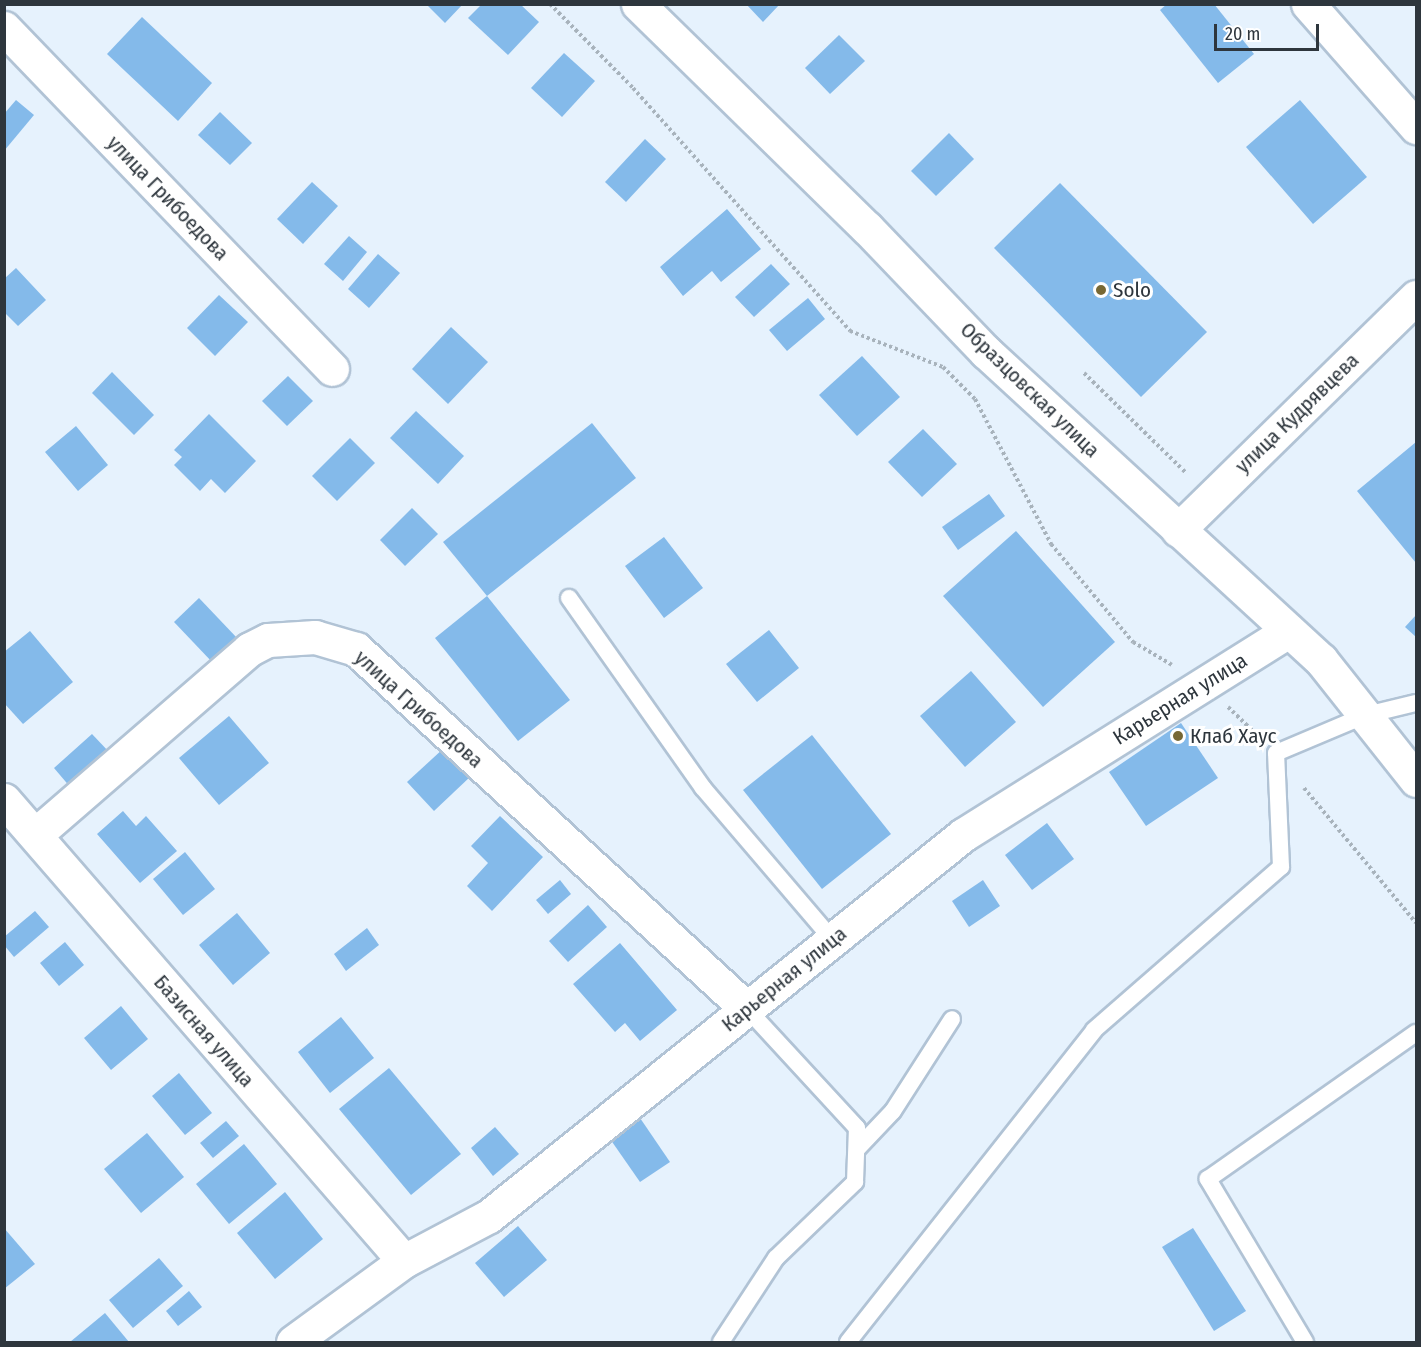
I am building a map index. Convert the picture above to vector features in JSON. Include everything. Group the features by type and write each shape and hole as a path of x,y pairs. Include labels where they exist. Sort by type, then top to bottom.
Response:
{"street":[{"name":"Образцовская улица","path":"638,4 867,228 986,352 1321,660 1416,780"},
{"path":"1308,4 1416,127"},
{"name":"улица Грибоедова","path":"4,28 332,369"},
{"name":"улица Кудрявцева","path":"1178,530 1416,297"},
{"name":"Карьерная улица","path":"293,1342 404,1261 489,1216 963,836 1288,631"},
{"name":"улица Грибоедова","path":"34,835 250,649 268,640 315,638 356,649 747,1009"},
{"name":"Базисная улица","path":"4,800 404,1261"}],"lane":[{"path":"569,598 703,788 832,939"},
{"path":"848,1342 1094,1030 1281,867 1276,753 1366,715 1416,703"},
{"path":"721,1342 741,1306 776,1258 855,1182 857,1128 747,1009"},
{"path":"857,1149 893,1111 952,1019"},
{"path":"1299,1339 1208,1179 1416,1033"}],"path":[{"path":"550,4 633,88 850,331 943,368 975,399 1051,544 1133,642"}],"building":[{"path":"426,4 463,4 445,23"},
{"path":"482,4 520,4 539,22 508,55 468,18"},
{"path":"746,4 780,4 763,22"},
{"path":"1167,4 1214,4 1254,54 1218,83 1160,10"},
{"path":"142,17 212,83 178,121 107,54"},
{"path":"839,35 865,61 830,94 805,68"},
{"path":"564,53 595,81 562,117 531,88"},
{"path":"16,100 34,115 4,151 4,114"},
{"path":"1300,100 1367,177 1313,224 1246,147"},
{"path":"220,112 252,143 230,165 198,135"},
{"path":"949,133 974,159 936,196 911,171"},
{"path":"645,139 666,159 626,202 605,182"},
{"path":"312,182 338,206 303,244 277,219"},
{"name":"Solo","path":"1060,183 1207,332 1141,397 994,248"},
{"path":"727,209 761,249 721,282 712,271 683,296 660,267"},
{"path":"349,236 367,252 343,281 324,264"},
{"path":"378,254 400,273 369,308 348,289"},
{"path":"771,264 790,284 754,317 735,297"},
{"path":"16,268 46,300 18,326 4,312 4,279"},
{"path":"219,295 248,322 215,356 187,328"},
{"path":"808,298 825,319 787,351 769,330"},
{"path":"451,327 488,362 448,404 412,369"},
{"path":"862,356 900,397 857,436 819,395"},
{"path":"112,372 154,415 134,435 92,393"},
{"path":"288,376 313,401 287,426 262,401"},
{"path":"416,411 464,456 438,484 390,438"},
{"path":"209,414 256,461 225,493 211,479 200,491 174,465 182,457 174,450"},
{"path":"592,423 636,478 487,596 443,542"},
{"path":"76,426 108,465 78,491 45,452"},
{"path":"923,429 957,464 922,497 888,462"},
{"path":"350,438 375,463 337,501 312,476"},
{"path":"1416,442 1416,563 1357,491"},
{"path":"989,494 1005,516 958,550 942,527"},
{"path":"412,508 438,534 405,566 380,540"},
{"path":"1016,531 1115,642 1043,707 943,596"},
{"path":"664,537 703,588 664,618 625,566"},
{"path":"487,596 570,700 518,741 435,638"},
{"path":"199,598 238,639 213,663 174,622"},
{"path":"1416,615 1416,637 1405,627"},
{"path":"769,630 799,668 757,702 726,664"},
{"path":"30,631 73,682 23,724 4,703 4,652"},
{"path":"971,671 1016,722 965,767 920,716"},
{"path":"229,716 269,763 219,805 179,758"},
{"path":"1181,723 1218,778 1146,826 1109,772"},
{"path":"92,734 110,753 71,788 54,768"},
{"path":"812,735 891,834 822,889 743,790"},
{"path":"444,748 471,776 434,811 407,782"},
{"path":"123,811 136,826 146,816 177,851 140,883 97,834"},
{"path":"500,816 543,857 492,911 467,886 488,863 471,846"},
{"path":"1047,823 1074,859 1032,890 1005,855"},
{"path":"185,852 215,889 183,915 153,879"},
{"path":"560,880 571,894 548,914 536,900"},
{"path":"983,880 1000,906 969,927 952,901"},
{"path":"588,905 607,927 568,962 549,941"},
{"path":"35,911 49,927 14,957 4,945 4,937"},
{"path":"237,913 270,953 233,985 199,945"},
{"path":"367,928 379,945 346,971 334,954"},
{"path":"65,942 84,965 59,986 40,963"},
{"path":"620,943 677,1010 640,1041 625,1023 615,1032 573,984"},
{"path":"121,1006 148,1039 111,1070 84,1038"},
{"path":"341,1017 374,1058 330,1093 298,1052"},
{"path":"389,1068 461,1154 411,1195 339,1109"},
{"path":"179,1073 212,1113 185,1135 152,1096"},
{"path":"638,1115 670,1162 640,1182 608,1136"},
{"path":"226,1121 239,1136 213,1158 200,1143"},
{"path":"495,1127 519,1154 493,1176 471,1148"},
{"path":"147,1133 184,1177 141,1213 104,1169"},
{"path":"244,1144 277,1184 229,1224 196,1184"},
{"path":"285,1192 323,1239 275,1279 237,1233"},
{"path":"518,1226 547,1260 504,1297 475,1263"},
{"path":"4,1228 35,1264 4,1289"},
{"path":"1193,1228 1246,1311 1214,1331 1162,1247"},
{"path":"159,1258 183,1286 133,1328 109,1300"},
{"path":"189,1291 202,1307 178,1326 166,1311"},
{"path":"105,1313 129,1342 70,1342"}],"place":[{"name":"Solo","path":"1101,290"},
{"name":"Клаб Хаус","path":"1178,736"}]}
